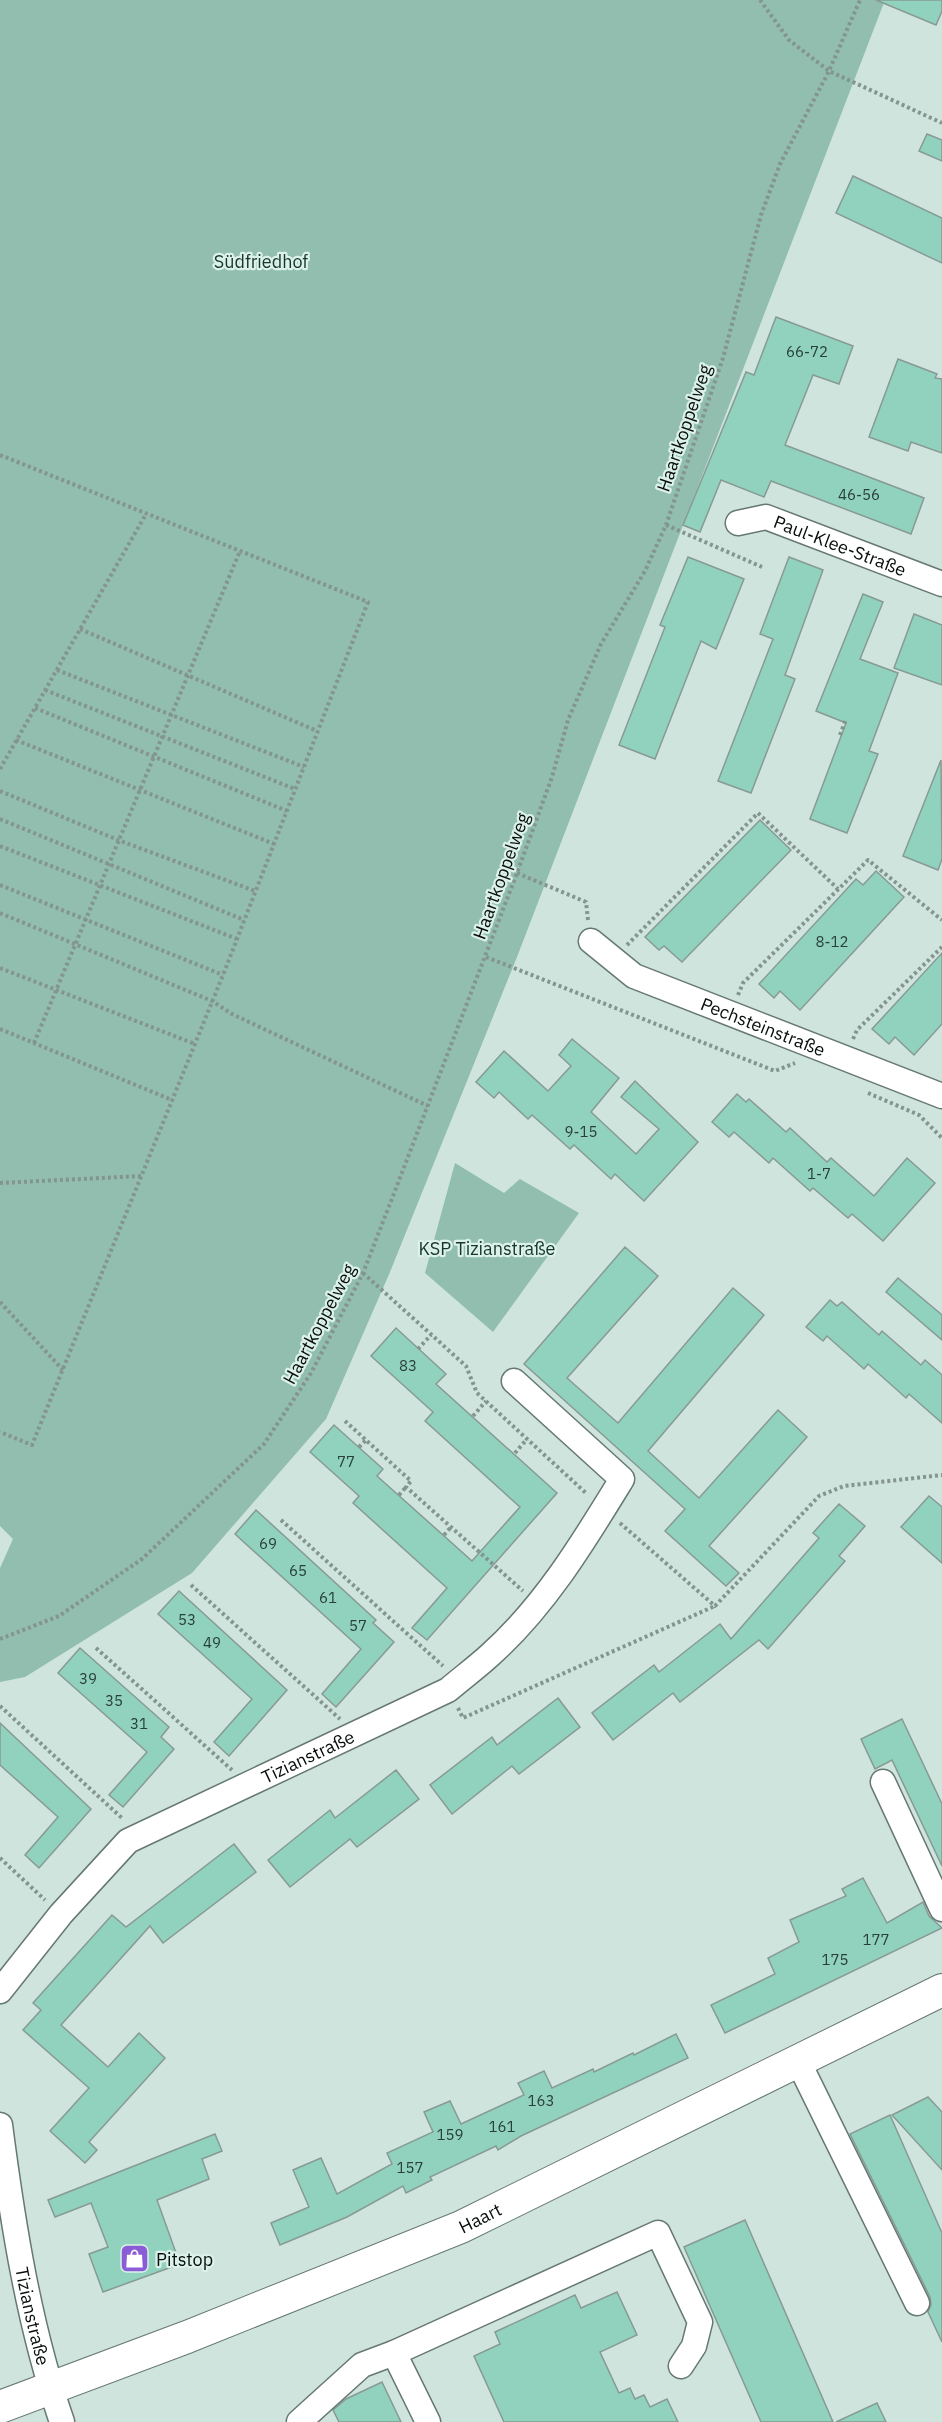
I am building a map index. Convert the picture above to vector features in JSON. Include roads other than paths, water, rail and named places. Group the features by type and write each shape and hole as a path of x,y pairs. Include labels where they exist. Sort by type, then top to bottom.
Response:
{"main road":[{"name":"Haart","path":"0,2407 287,2298 461,2227 799,2063 942,1990"}],"street":[{"name":"Paul-Klee-Straße","path":"738,523 765,517 942,585"},
{"name":"Pechsteinstraße","path":"591,941 634,976 942,1096"},
{"name":"Tizianstraße","path":"0,1991 61,1914 128,1841 453,1685 492,1654 537,1604 576,1552 622,1479 514,1382"},
{"path":"884,1782 942,1909"},
{"path":"799,2063 917,2303"},
{"name":"Tizianstraße","path":"1,2137 8,2246 62,2422"},
{"path":"299,2422 362,2365 394,2353 658,2233 700,2322 694,2346 681,2366"},
{"path":"394,2353 428,2422"}],"place":[{"name":"Pitstop","path":"135,2259"}],"park label":[{"name":"Südfriedhof","path":"261,261"},
{"name":"KSP Tizianstraße","path":"487,1248"}]}
